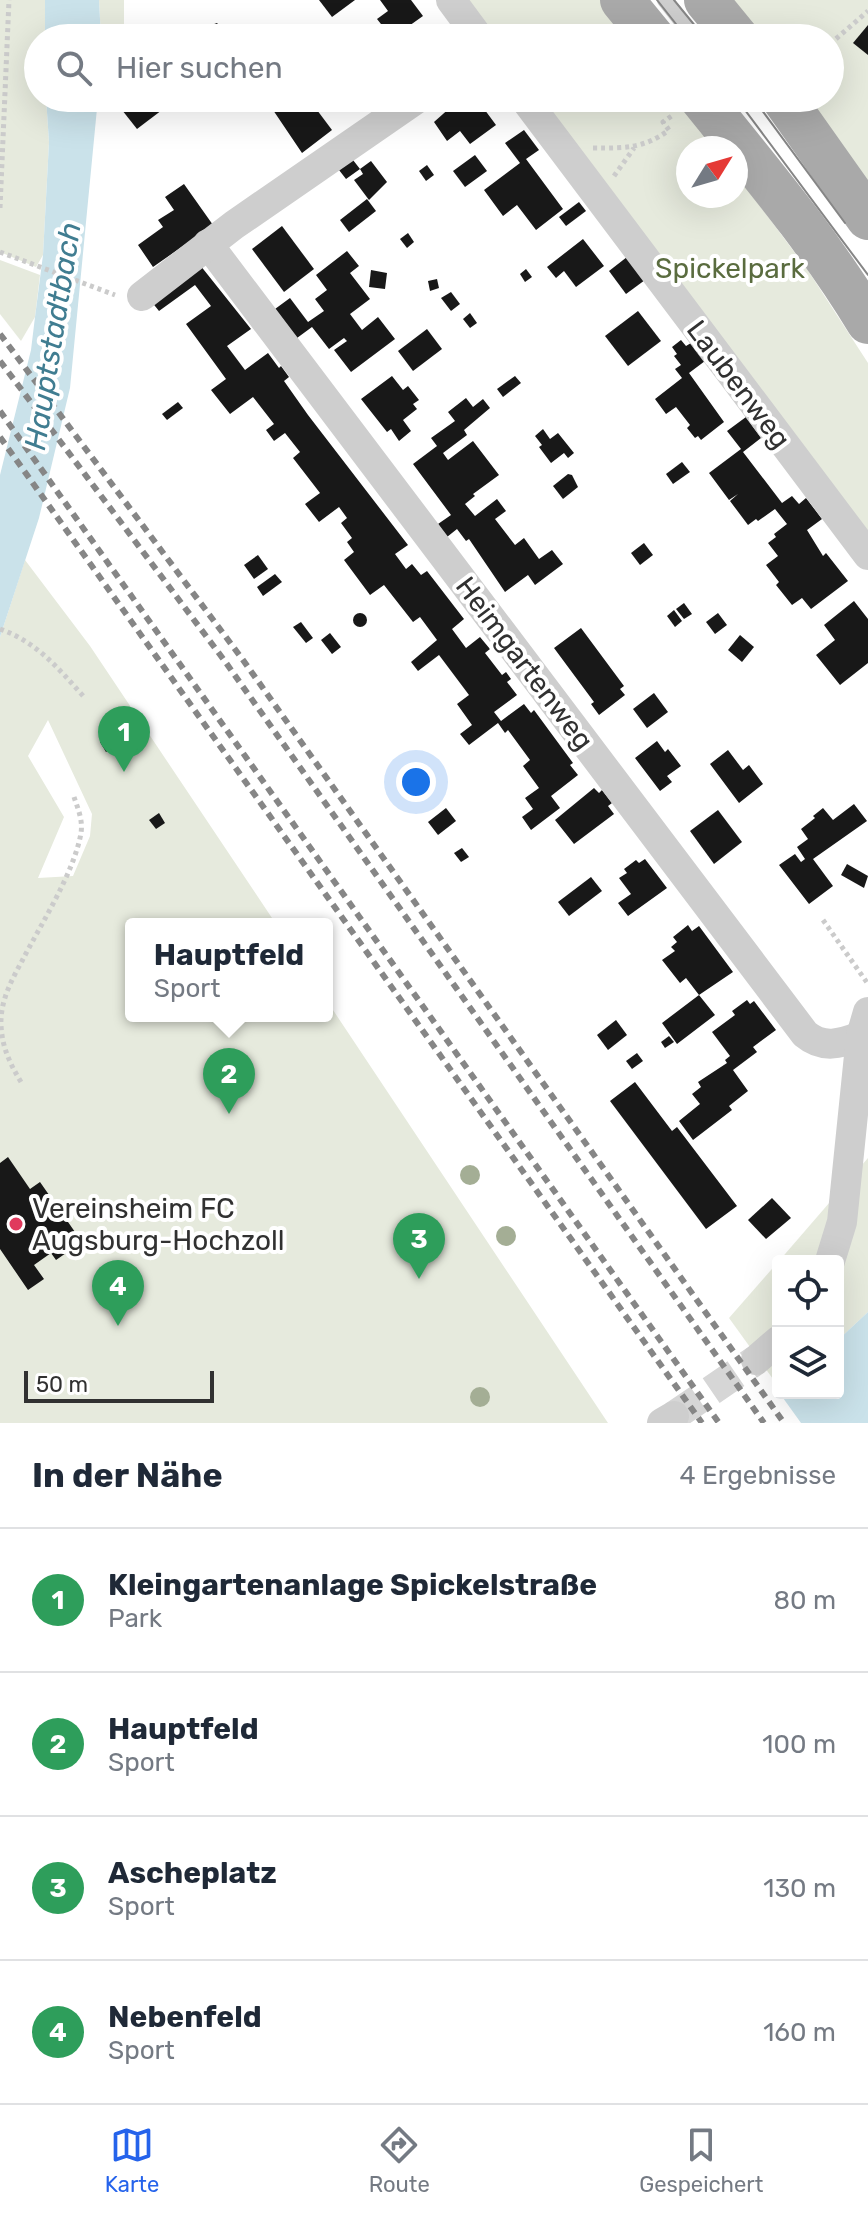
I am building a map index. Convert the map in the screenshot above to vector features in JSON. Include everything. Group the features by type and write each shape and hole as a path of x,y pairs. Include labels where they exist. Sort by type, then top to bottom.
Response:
{"main road":[{"path":"622,0 642,24"},
{"path":"706,0 726,24"},
{"path":"710,112 798,220 868,322"},
{"path":"793,112 868,218"}],"street":[{"path":"451,0 469,24"},
{"path":"142,296 208,244 398,112"},
{"name":"Laubenweg","path":"534,112 868,555"},
{"name":"Heimgartenweg","path":"208,244 805,1034 816,1043 842,1043 864,1024"},
{"path":"832,1255 842,1222 864,1024"}],"lane":[{"path":"665,0 684,24"}],"path":[{"path":"0,208 9,0"},
{"path":"844,32 868,11"},
{"path":"560,148 635,148 669,130 663,122 710,112"},
{"path":"0,252 103,290"},
{"path":"3,630 28,642 52,661 84,697"},
{"path":"21,1082 3,1045 3,1006 10,985 64,879 81,833 81,816 74,797"},
{"path":"823,920 868,984"}],"green space":[{"path":"0,0 45,0 45,24 24,24 24,112 47,112 49,142 43,255 36,267 0,252"},
{"path":"99,0 124,0 124,24 100,24"},
{"path":"451,0 606,0 624,24 469,24"},
{"path":"733,0 868,0 868,190 813,112 844,112 844,24 750,24"},
{"name":"Spickelpark","path":"535,112 690,112 708,136 676,136 676,208 748,208 748,190 807,269 868,363 868,544"},
{"path":"0,260 40,275 35,317 21,341 0,314"},
{"path":"25,560 90,646 272,918 125,918 125,1022 333,1022 333,1010 608,1423 0,1423 0,637","holes":["48,720 92,814 90,836 73,876 38,878 64,817 28,756"]},
{"path":"868,1158 868,1312 844,1334 844,1255 784,1255"},
{"path":"772,1269 772,1378 729,1318"}],"water":[{"path":"45,0 99,0 100,24 45,24"},
{"name":"Hauptstadtbach","path":"47,112 97,112 70,388 39,518 0,637 0,475 31,350 43,255 49,142"},
{"path":"868,1312 868,1423 751,1423 776,1399 844,1399 844,1334"}],"pier":[{"path":"772,1397 784,1399 801,1423 747,1423"}],"building":[{"path":"319,0 355,0 332,17"},
{"path":"380,0 411,0 423,16 412,24 381,24 377,19 388,11"},
{"path":"868,25 868,55 853,43"},
{"path":"124,112 159,112 137,129"},
{"path":"274,112 318,112 332,130 302,153"},
{"path":"445,112 486,112 496,125 470,144 460,131 447,141 434,122"},
{"path":"524,130 539,150 526,159 563,209 536,230 517,205 503,216 484,190 520,163 505,143"},
{"path":"475,155 487,171 465,187 453,171"},
{"path":"353,160 360,169 346,179 339,170"},
{"path":"371,161 387,182 369,200 354,180 363,174 360,169"},
{"path":"427,165 434,175 426,181 419,171"},
{"path":"184,184 213,225 153,267 138,245 163,227 158,220 174,210 165,197"},
{"path":"367,199 376,211 349,232 340,220"},
{"path":"579,202 586,211 566,226 559,217"},
{"path":"282,226 314,269 284,292 252,249"},
{"path":"408,233 414,242 407,248 400,239"},
{"path":"583,239 604,266 576,287 564,271 556,278 547,267"},
{"path":"347,251 359,266 350,273 370,299 350,314 362,330 378,317 395,339 351,372 334,350 347,341 344,338 329,349 312,327 297,338 275,309 290,298 308,322 324,311 315,299 327,290 316,275"},
{"path":"627,257 645,280 626,294 609,271"},
{"path":"196,260 251,329 227,346 245,370 268,353 279,368 281,366 289,377 284,381 308,415 408,545 395,554 406,569 412,564 421,575 427,571 464,619 452,629 466,648 480,637 490,649 485,653 502,675 506,672 511,679 507,682 517,695 494,712 501,721 524,704 531,713 534,710 573,763 570,765 578,775 551,796 560,808 531,830 522,817 533,809 525,798 539,788 523,766 530,760 508,730 505,733 498,723 469,745 460,734 472,725 457,704 469,695 439,655 418,671 411,662 437,640 420,617 413,622 384,585 370,595 344,560 354,552 347,542 352,538 341,523 347,518 339,507 319,522 305,504 320,493 293,458 300,452 285,433 274,441 266,430 274,424 253,397 230,414 211,390 226,379 186,324 211,306 195,285 159,311 147,296"},
{"path":"526,269 532,277 525,282 520,274"},
{"path":"371,270 387,273 385,289 369,287"},
{"path":"437,279 439,288 430,291 428,281"},
{"path":"451,292 460,304 451,311 441,298"},
{"path":"638,311 661,341 628,366 605,336"},
{"path":"470,313 477,323 470,328 463,319"},
{"path":"427,329 442,349 413,371 398,351"},
{"path":"681,340 686,346 691,343 705,361 689,373 724,422 701,440 687,428 690,425 676,407 666,414 655,399 682,378 675,369 681,365 672,347"},
{"path":"392,376 403,390 408,386 419,400 413,404 417,409 403,420 411,431 399,441 391,429 387,432 361,399"},
{"path":"515,376 521,383 503,397 497,389"},
{"path":"466,398 473,407 483,399 490,408 464,430 467,435 443,453 448,460 473,441 499,475 473,494 475,496 465,504 475,516 497,499 506,511 495,519 515,545 524,538 539,559 552,550 563,564 535,585 528,575 505,592 469,539 466,541 457,529 447,537 438,524 451,515 413,464 437,446 431,438 455,421 448,412"},
{"path":"178,402 183,408 167,420 162,414"},
{"path":"746,417 761,438 743,452 782,503 792,496 799,504 806,498 822,519 807,530 823,556 826,553 848,581 811,609 802,598 792,605 776,585 779,582 766,565 778,556 768,543 787,524 775,509 748,525 730,501 738,494 729,500 709,473 741,449 727,431"},
{"path":"543,429 550,439 558,433 574,453 568,458 564,453 551,463 535,436"},
{"path":"682,462 690,472 673,484 666,474"},
{"path":"568,474 572,475 578,487 563,499 553,486"},
{"path":"644,543 653,555 640,565 631,553"},
{"path":"258,555 268,569 254,579 244,565"},
{"path":"275,574 282,582 263,596 257,587"},
{"path":"854,601 868,619 868,663 840,685 816,655 835,640 824,625"},
{"path":"684,603 692,614 684,619 676,609"},
{"path":"674,610 682,621 675,627 667,616"},
{"path":"360,613 367,620 360,627 353,620"},
{"path":"718,613 727,625 715,634 706,622"},
{"path":"301,622 313,638 306,643 293,627"},
{"path":"581,628 624,686 620,689 625,695 599,715 591,704 594,702 554,648"},
{"path":"330,633 341,647 332,654 321,640"},
{"path":"740,635 754,647 742,662 728,650"},
{"path":"654,693 668,712 647,728 633,709"},
{"path":"109,736 116,745 106,752 100,742"},
{"path":"657,741 681,766 667,776 672,782 660,791 635,758"},
{"path":"728,750 743,770 749,765 763,784 739,803 710,764"},
{"path":"594,788 599,793 602,790 612,803 608,806 614,814 574,844 555,820"},
{"path":"854,804 867,821 813,859 833,886 809,904 779,865 795,854 801,862 805,859 797,847 808,839 801,829 815,818 813,816 823,808 833,820"},
{"path":"446,808 456,821 438,835 428,822"},
{"path":"718,810 742,842 714,864 690,831"},
{"path":"159,813 165,823 156,829 149,820"},
{"path":"462,848 469,857 461,862 454,853"},
{"path":"645,859 667,888 628,916 618,903 631,894 619,878 627,873 624,869 636,860 639,863"},
{"path":"847,864 868,876 864,888 841,875"},
{"path":"591,877 602,891 569,916 558,902"},
{"path":"688,925 692,931 699,926 733,972 699,995 686,978 680,983 662,960 675,951 671,947 677,942 673,937"},
{"path":"699,995 715,1015 677,1044 662,1023"},
{"path":"747,1000 750,1004 754,1001 776,1030 753,1047 757,1052 733,1070 748,1091 729,1106 732,1110 693,1140 679,1121 700,1104 692,1094 701,1087 698,1082 727,1063 725,1060 730,1056 712,1032 735,1015 732,1011"},
{"path":"616,1020 627,1035 608,1050 597,1035"},
{"path":"669,1036 674,1042 665,1048 661,1042"},
{"path":"637,1053 643,1061 632,1069 626,1061"},
{"path":"635,1082 672,1131 677,1127 737,1206 706,1229 610,1101"},
{"path":"8,1157 30,1189 40,1182 82,1242 56,1260 51,1253 34,1265 44,1279 28,1290 0,1249 0,1163"},
{"path":"772,1198 791,1218 766,1239 748,1220"}],"tunnel":[{"path":"674,1416 756,1360"}],"tram line":[{"path":"657,0 676,24"},
{"path":"674,0 694,24"},
{"path":"746,112 868,275"},
{"path":"763,112 845,223"}],"railway":[{"path":"0,334 243,660 784,1423"},
{"path":"0,361 224,660 764,1423"},
{"path":"0,411 719,1423"},
{"path":"0,437 702,1423"}],"place":[{"name":"Kleingartenanlage Spickelstraße","path":"124,772"},
{"name":"Hauptfeld","path":"229,1114"},
{"name":"Vereinsheim FC Augsburg-Hochzoll","path":"16,1224"},
{"name":"Ascheplatz","path":"419,1279"},
{"name":"Nebenfeld","path":"118,1326"}]}
